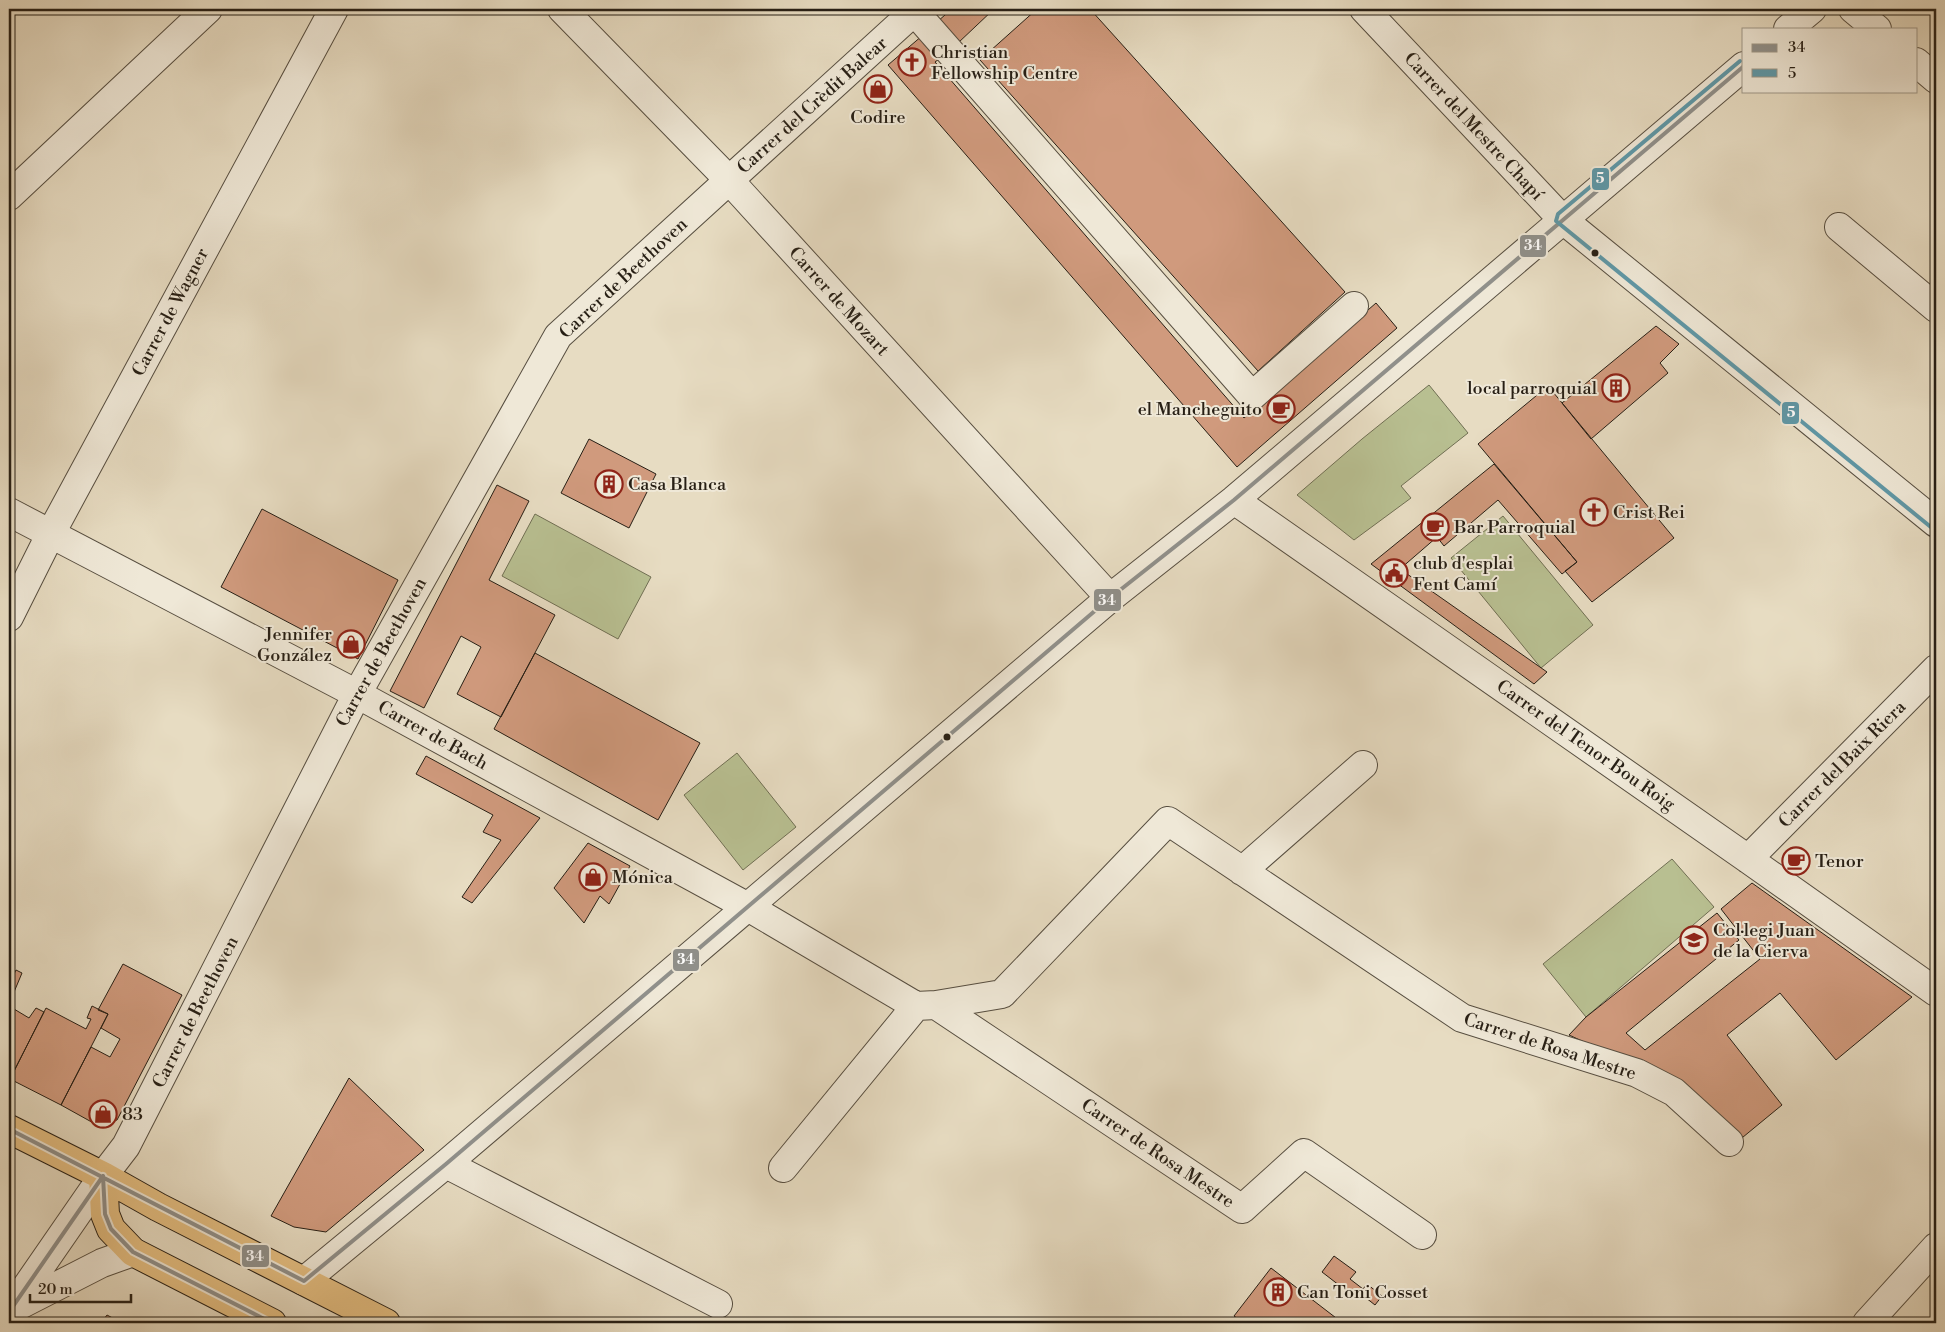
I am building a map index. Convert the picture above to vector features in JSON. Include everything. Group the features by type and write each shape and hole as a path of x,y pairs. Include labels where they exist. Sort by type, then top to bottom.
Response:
{"main road":[{"path":"9,1129 386,1323"},
{"path":"103,1176 105,1214 111,1229 133,1252 272,1323"}],"street":[{"path":"9,196 208,9"},
{"name":"Carrer de Wagner","path":"9,617 50,535 334,9"},
{"name":"Carrer de Mozart","path":"562,9 729,180 1110,598"},
{"name":"Carrer del Mestre Chapí","path":"1364,9 1562,219 1936,523"},
{"path":"1789,28 1812,9"},
{"path":"1853,9 1876,28"},
{"path":"915,10 1252,396 1354,306"},
{"name":"Carrer del Crèdit Balear","path":"729,180 915,10"},
{"path":"1918,64 1936,79"},
{"path":"304,1281 446,1164 1110,598 1234,500 1742,68"},
{"name":"Carrer de Beethoven","path":"10,1311 103,1176 126,1146 356,694 558,336 729,180"},
{"path":"1839,227 1936,308"},
{"name":"Carrer del Tenor Bou Roig","path":"1234,500 1748,858 1936,992"},
{"name":"Carrer de Bach","path":"9,512 356,694 748,907"},
{"name":"Carrer del Baix Riera","path":"1748,858 1936,669"},
{"path":"1242,871 1363,765"},
{"name":"Carrer de Rosa Mestre","path":"926,1006 1002,994 1168,821 1462,1018 1637,1073 1674,1092 1729,1142"},
{"name":"Carrer de Rosa Mestre","path":"748,907 926,1006 1242,1209 1304,1153 1422,1235"},
{"path":"783,1168 926,1006"},
{"path":"446,1164 718,1304"},
{"path":"1868,1323 1936,1247"},
{"path":"10,1311 80,1274 133,1252"}],"green space":[{"path":"1429,385 1468,433 1401,486 1411,498 1354,540 1297,495"},
{"path":"535,514 651,577 618,639 502,576"},
{"path":"1503,516 1593,625 1541,668 1451,558"},
{"path":"737,753 796,827 743,870 684,795"},
{"path":"1672,859 1714,907 1586,1017 1543,964"}],"building":[{"path":"952,9 994,9 958,43 938,21"},
{"path":"1037,9 1090,9 1345,292 1258,371 980,60"},
{"path":"923,35 942,57 935,62 1244,418 1376,303 1397,328 1237,467 888,65"},
{"name":"local parroquial","path":"1656,326 1679,344 1660,363 1668,373 1591,439 1562,403"},
{"name":"Crist Rei","path":"1548,386 1674,538 1592,602 1565,571 1577,562 1478,444"},
{"name":"Casa Blanca","path":"589,439 656,474 629,528 561,493"},
{"name":"club d'esplai Fent Camí","path":"1494,464 1577,562 1562,574 1498,500 1444,546 1437,537 1400,569 1547,672 1534,684 1371,564"},
{"path":"497,485 529,501 489,580 555,615 501,717 457,694 481,647 461,636 424,708 390,691"},
{"path":"262,509 398,580 358,659 221,587"},
{"path":"535,653 700,743 658,820 494,729"},
{"path":"426,756 540,818 472,903 462,897 501,840 483,832 493,815 416,774"},
{"name":"Mónica","path":"588,843 630,866 609,904 600,896 584,923 554,888"},
{"path":"1752,883 1912,997 1836,1060 1780,993 1727,1035 1782,1105 1737,1142 1669,1081 1569,1035 1586,1017 1717,913 1739,940 1626,1033 1645,1050 1760,959 1721,909"},
{"path":"123,964 182,995 117,1120 97,1125 61,1105 91,1047 110,1057 120,1039 101,1028 108,1014 98,1010"},
{"path":"16,970 22,973 9,1004 9,984"},
{"path":"9,1006 29,1018 36,1008 44,1012 10,1079 9,1078"},
{"path":"92,1006 108,1014 61,1105 10,1079 46,1008 86,1029 91,1019 87,1018"},
{"path":"349,1078 424,1150 326,1232 294,1227 271,1216"},
{"path":"1334,1256 1356,1272 1350,1279 1363,1289 1367,1284 1382,1296 1375,1305 1361,1294 1357,1299 1322,1272"},
{"name":"Can Toni Cosset","path":"1271,1268 1340,1321 1338,1323 1244,1323 1234,1316"},
{"path":"107,1315 122,1323 101,1323"}],"transit line":[{"name":"5","path":"1740,61 1558,214 1556,221 1932,528"},
{"name":"34","path":"9,1129 304,1281 446,1164 1110,598 1234,500 1742,68"},
{"name":"34","path":"103,1176 105,1214 111,1229 133,1252 272,1323"},
{"name":"34","path":"9,1312 103,1176"}],"place":[{"name":"Christian Fellowship Centre","path":"912,62"},
{"name":"Codire","path":"878,89"},
{"name":"local parroquial","path":"1616,388"},
{"name":"el Mancheguito","path":"1281,409"},
{"name":"Casa Blanca","path":"609,484"},
{"name":"Crist Rei","path":"1594,512"},
{"name":"Bar Parroquial","path":"1435,527"},
{"name":"club d'esplai Fent Camí","path":"1394,573"},
{"name":"Jennifer González","path":"351,644"},
{"name":"Tenor","path":"1796,861"},
{"name":"Mónica","path":"593,877"},
{"name":"Col·legi Juan de la Cierva","path":"1694,940"},
{"name":"83","path":"103,1114"},
{"name":"Can Toni Cosset","path":"1278,1292"}]}
